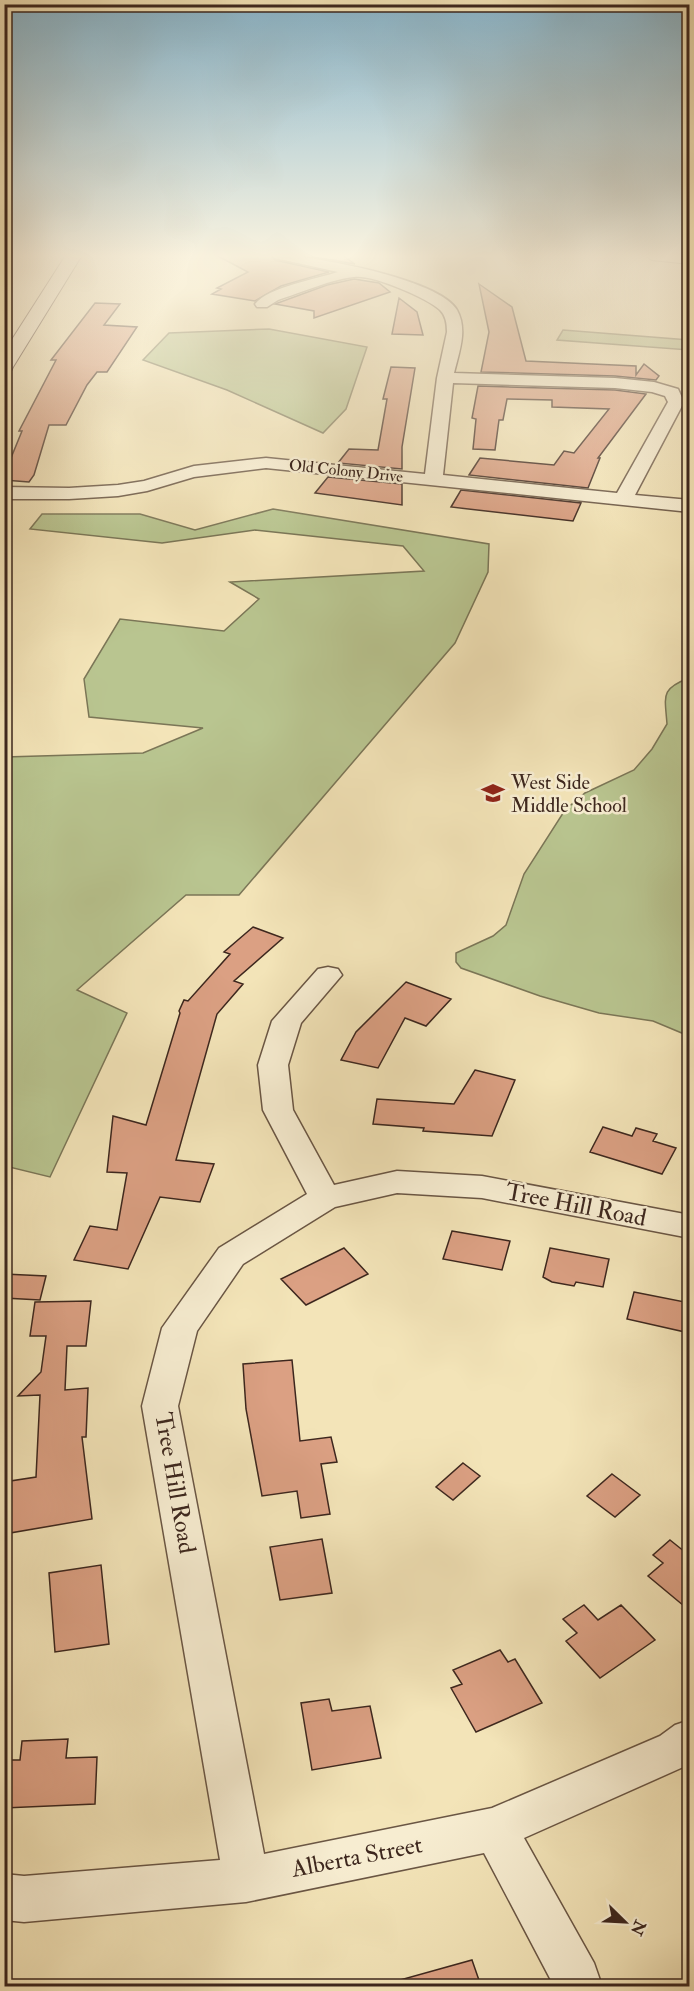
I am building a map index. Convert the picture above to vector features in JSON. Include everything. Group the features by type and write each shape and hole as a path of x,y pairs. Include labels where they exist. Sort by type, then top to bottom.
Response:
{"street":[{"path":"4,367 16,348"},
{"path":"433,480 451,348"},
{"path":"446,378 615,383 654,387 672,393 676,402 624,498"},
{"name":"Old Colony Drive","path":"4,493 51,495 108,492 137,488 184,474 227,466 266,463 690,506"},
{"path":"325,1198 278,1110 273,1065 287,1021 328,975"},
{"name":"Tree Hill Road","path":"246,1880 160,1406 180,1328 231,1256 325,1198 397,1182 482,1188 690,1227"},
{"name":"Alberta Street","path":"4,1897 24,1899 246,1880 495,1829 675,1750 690,1739"},
{"path":"495,1829 577,1980 578,1986"}],"green space":[{"path":"155,348 367,348 346,409 323,433 227,390 143,360"},
{"path":"661,348 689,348 689,350"},
{"path":"273,509 489,544 488,572 455,643 239,895 186,895 77,990 127,1013 50,1177 5,1166 5,757 143,753 203,728 89,717 84,679 120,619 224,631 259,599 230,582 424,571 403,546 255,530 162,543 30,529 42,514 140,514 195,530"},
{"path":"689,678 689,1036 653,1021 599,1013 540,996 461,968 456,962 456,953 493,936 506,925 524,874 565,810 585,793 634,770 652,749 667,724 666,695 673,686"}],"building":[{"path":"60,348 123,348 107,372 97,372 87,385 66,425 49,425 34,475 29,482 4,480 22,431 19,431 56,360 51,360"},
{"path":"486,348 523,348 526,361 636,366 636,375 644,364 659,376 656,380 615,376 481,372"},
{"path":"391,367 415,368 402,447 402,469 338,463 349,449 378,450 387,399 383,399"},
{"path":"478,386 615,390 646,394 598,458 600,458 588,488 469,475 480,458 554,465 564,451 574,453 609,409 552,407 552,400 507,399 503,420 499,420 495,450 473,449 476,419 472,418"},
{"path":"328,477 402,484 402,505 315,493"},
{"path":"461,490 581,503 573,521 451,507"},
{"path":"253,927 283,938 234,981 243,984 217,1014 176,1160 214,1164 200,1202 160,1197 128,1269 74,1260 90,1226 117,1230 127,1173 107,1172 113,1116 146,1125 184,1000 188,1001 230,954 224,952"},
{"path":"406,982 451,999 426,1026 405,1018 378,1068 341,1060 356,1032"},
{"path":"475,1070 515,1080 492,1136 423,1131 424,1128 373,1124 377,1099 454,1104"},
{"path":"603,1127 632,1136 636,1128 657,1134 653,1141 676,1148 662,1174 590,1152"},
{"path":"452,1231 510,1241 502,1270 443,1259"},
{"path":"344,1248 368,1274 306,1305 281,1279"},
{"path":"550,1248 609,1259 603,1287 576,1282 574,1286 552,1282 543,1277"},
{"path":"4,1274 46,1276 40,1300 4,1298"},
{"path":"634,1292 690,1303 685,1332 627,1319"},
{"path":"91,1301 86,1346 67,1346 65,1390 88,1388 86,1437 82,1437 92,1519 4,1534 4,1482 36,1477 40,1395 18,1396 41,1372 46,1336 30,1336 35,1302"},
{"path":"292,1360 300,1441 331,1437 337,1462 321,1464 330,1514 301,1518 297,1491 262,1496 246,1409 243,1364"},
{"path":"463,1463 480,1476 453,1500 436,1487"},
{"path":"612,1474 640,1495 615,1517 587,1496"},
{"path":"322,1539 332,1593 280,1600 270,1547"},
{"path":"670,1540 690,1556 690,1611 648,1576 663,1563 653,1555"},
{"path":"101,1565 109,1644 55,1652 49,1573"},
{"path":"584,1605 598,1620 621,1605 655,1640 600,1678 566,1641 577,1633 563,1619"},
{"path":"500,1650 508,1662 515,1659 542,1703 476,1732 451,1688 462,1684 453,1670"},
{"path":"329,1699 332,1711 370,1706 381,1758 312,1770 301,1703"},
{"path":"68,1739 66,1758 97,1757 95,1804 4,1808 4,1760 20,1760 22,1741"},
{"path":"472,1960 481,1986 401,1986 400,1980"}],"place":[{"name":"West Side Middle School","path":"493,793"}]}
